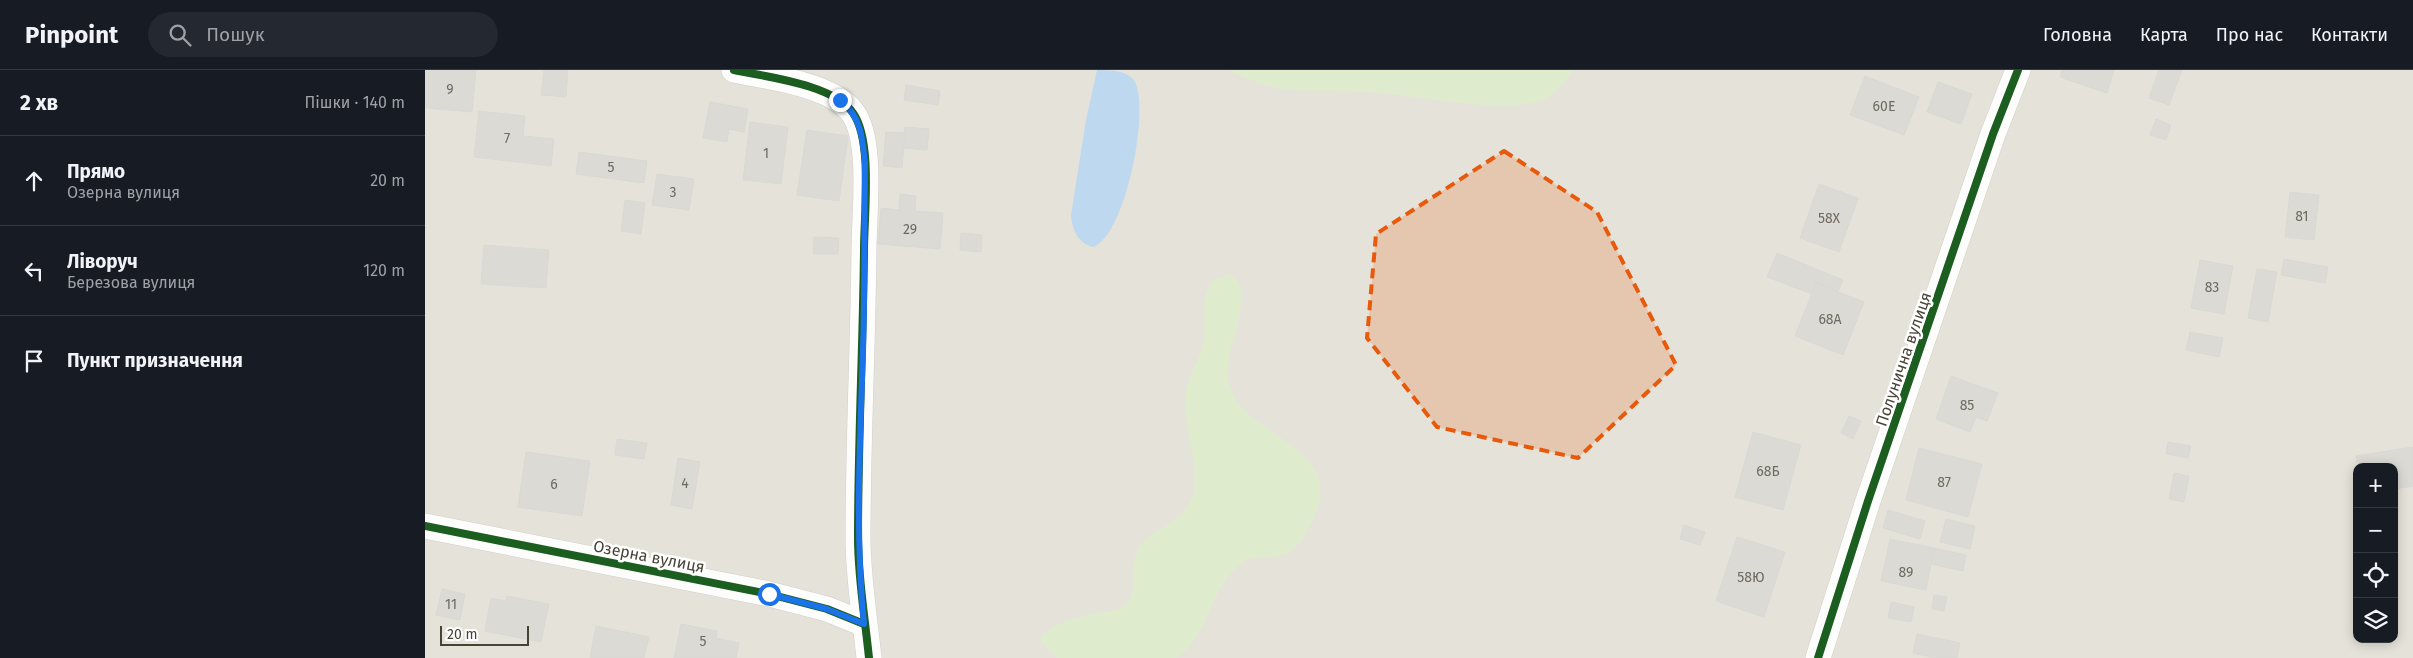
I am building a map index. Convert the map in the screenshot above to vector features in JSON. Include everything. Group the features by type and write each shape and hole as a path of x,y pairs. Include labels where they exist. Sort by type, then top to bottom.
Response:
{"street":[{"path":"734,70 794,83 840,100 853,113 861,132 865,174 858,541 864,624 869,658"},
{"name":"Полунична вулиця","path":"1819,658 1868,501 1993,134 2018,70"},
{"name":"Озерна вулиця","path":"425,526 769,594 827,609 864,624"}],"highlighted area":[{"path":"1504,151 1597,212 1676,365 1578,458 1437,427 1367,338 1376,234"}],"shaded area":[{"path":"425,70 2413,70 2413,658 425,658"}],"green space":[{"path":"1229,70 1573,70 1557,89 1543,100 1519,105 1499,106 1370,92 1290,90 1260,83"},
{"path":"1229,274 1237,279 1241,292 1239,318 1229,360 1230,387 1239,404 1254,419 1289,444 1305,458 1316,473 1320,491 1315,514 1302,540 1290,552 1279,556 1248,559 1232,572 1223,583 1196,637 1177,658 1057,658 1041,642 1041,636 1046,631 1065,622 1116,610 1128,602 1132,596 1137,551 1149,537 1180,515 1187,508 1191,500 1195,478 1185,402 1187,386 1204,341 1205,300 1207,292 1215,279"}],"water":[{"path":"1097,70 1121,72 1133,79 1138,92 1139,113 1133,168 1125,195 1116,219 1105,238 1093,247 1083,243 1077,235 1071,215 1086,120"}],"building":[{"path":"425,70 476,70 472,112 425,108"},
{"path":"544,70 568,70 566,97 541,95"},
{"path":"2062,70 2114,70 2107,93 2060,77"},
{"path":"2159,70 2182,70 2169,105 2149,98"},
{"path":"1865,76 1919,97 1904,135 1850,115"},
{"path":"1938,82 1972,94 1961,124 1927,112"},
{"path":"906,85 940,91 938,105 904,100"},
{"path":"710,102 748,109 744,132 729,129 727,142 703,138"},
{"path":"479,111 525,116 523,136 554,139 551,166 474,157"},
{"path":"2156,119 2171,125 2166,140 2150,135"},
{"path":"750,122 788,127 781,184 743,180"},
{"path":"905,127 929,129 927,150 903,148"},
{"path":"807,130 848,136 839,201 797,195"},
{"path":"886,132 905,133 902,168 883,166"},
{"path":"579,152 647,161 644,183 576,174"},
{"path":"657,174 694,179 689,210 652,205"},
{"path":"1819,184 1858,198 1839,252 1800,238"},
{"path":"2290,192 2319,195 2314,240 2285,237"},
{"path":"900,194 916,196 915,211 943,213 940,249 878,244 881,208 899,210"},
{"path":"625,200 645,203 641,234 621,231"},
{"path":"961,233 982,235 981,252 960,250"},
{"path":"814,237 839,238 838,254 813,254"},
{"path":"484,245 549,250 546,288 481,284"},
{"path":"1777,253 1843,280 1838,292 1816,283 1812,294 1767,277"},
{"path":"2284,259 2328,267 2325,283 2281,275"},
{"path":"2200,260 2233,266 2224,314 2191,308"},
{"path":"2257,269 2277,272 2268,322 2248,318"},
{"path":"1816,283 1864,302 1843,355 1795,336"},
{"path":"2190,332 2223,338 2219,357 2186,350"},
{"path":"1951,376 1998,393 1987,421 1976,417 1970,432 1936,419"},
{"path":"1849,416 1861,421 1853,439 1841,433"},
{"path":"1753,432 1801,445 1783,510 1735,497"},
{"path":"617,439 647,443 644,459 615,455"},
{"path":"2168,442 2191,446 2188,458 2166,454"},
{"path":"2413,447 2413,486 2398,488 2398,463 2357,463 2356,456"},
{"path":"1919,448 1982,464 1968,517 1906,500"},
{"path":"526,452 590,461 582,516 518,507"},
{"path":"678,458 700,462 692,509 671,505"},
{"path":"2174,473 2189,476 2184,502 2169,499"},
{"path":"1888,510 1925,521 1920,539 1883,528"},
{"path":"1946,519 1975,526 1970,549 1940,542"},
{"path":"1684,525 1705,532 1700,545 1680,539"},
{"path":"1737,537 1785,552 1764,617 1716,601"},
{"path":"1890,539 1934,548 1926,590 1881,581"},
{"path":"1934,548 1966,555 1963,571 1931,564"},
{"path":"442,589 465,594 460,620 436,615"},
{"path":"1934,595 1947,597 1944,611 1932,609"},
{"path":"507,596 549,604 541,642 485,631 491,598 506,601"},
{"path":"1891,602 1914,607 1911,622 1888,618"},
{"path":"681,624 717,631 716,638 739,643 736,658 674,658"},
{"path":"596,626 649,637 644,658 590,658"},
{"path":"1917,634 1960,643 1957,658 1935,658 1913,653"}],"cycle path":[{"path":"734,70 798,83 830,95 843,103 853,113 859,125 863,141 866,199 858,553 869,658"},
{"path":"1818,658 1868,501 1993,134 2018,70"},
{"path":"425,526 769,594 827,609 864,624"}],"route":[{"path":"769,594 827,609 864,624 859,564 858,494 863,348 865,164 864,145 858,123 853,113 840,100"}]}
